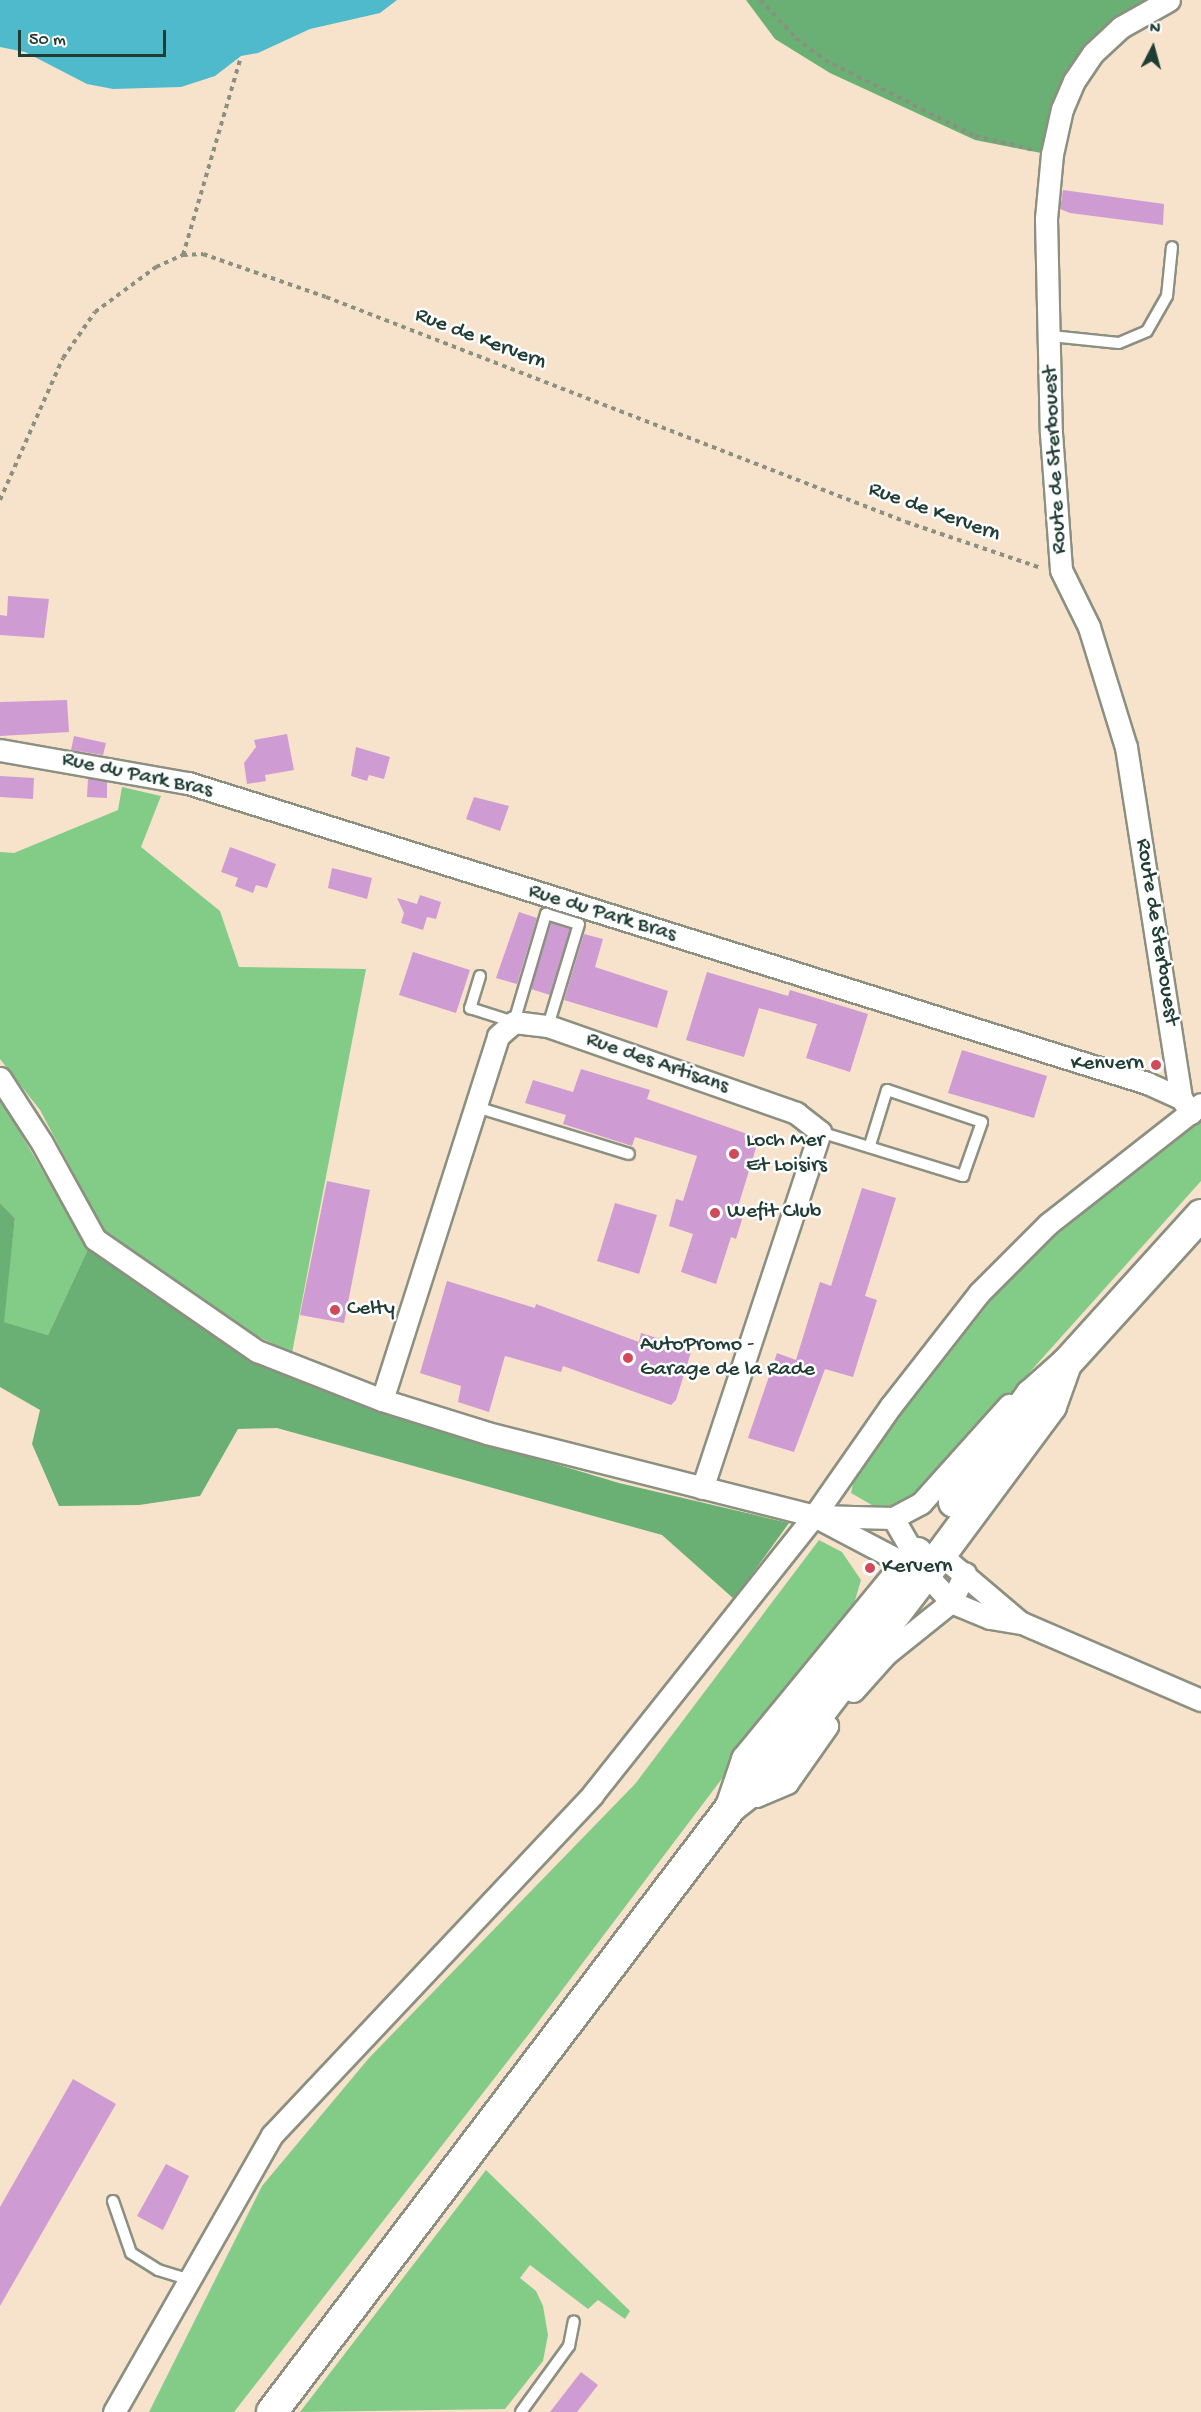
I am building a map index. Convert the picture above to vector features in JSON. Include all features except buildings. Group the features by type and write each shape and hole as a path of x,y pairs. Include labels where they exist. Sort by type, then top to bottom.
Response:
{"main road":[{"path":"272,2412 731,1807 773,1774 925,1563 1050,1406 1066,1364 1201,1215"}],"street":[{"name":"Route de Sterbouest","path":"1169,0 1121,27 1093,53 1068,92 1052,154 1046,219 1052,433 1062,570 1089,627 1126,747 1191,1105"},
{"name":"Rue du Park Bras","path":"0,750 188,783 1147,1083 1191,1105"},
{"path":"382,1400 472,1106 498,1036 513,1022"},
{"name":"Rue des Artisans","path":"513,1022 548,1026 796,1113 820,1132"},
{"path":"0,1078 95,1239 257,1351 382,1400 487,1433 814,1516 893,1518 921,1503 1033,1378 1066,1364"},
{"path":"114,2412 272,2135 592,1795 814,1516 890,1407 979,1293 1048,1224 1191,1105"},
{"path":"702,1488 820,1132"},
{"path":"814,1516 898,1560 925,1563 949,1562 965,1573 1022,1623"},
{"path":"893,1518 951,1602 990,1618 1022,1623 1201,1700"},
{"path":"731,1807 787,1784 844,1701 886,1654 951,1602 965,1573"}],"lane":[{"path":"1051,336 1119,343 1147,331 1167,296 1172,247"},
{"path":"480,976 470,1008 513,1022 546,914 579,924 548,1026"},
{"path":"820,1132 870,1145 963,1176 982,1122 887,1090 870,1145"},
{"path":"472,1106 629,1154"},
{"path":"113,2201 131,2253 158,2270 190,2280"},
{"path":"521,2412 569,2346 574,2321"}],"path":[{"path":"760,0 796,38 825,60 975,136 1052,154"},
{"path":"0,500 63,358 96,312 138,278 183,255 241,57"},
{"name":"Rue de Kervern","path":"183,255 224,259 906,522 1033,567 1062,570"}],"green space":[{"path":"746,0 1153,0 1094,39 1046,154 975,140 830,73 775,39"},
{"path":"122,787 161,796 141,847 220,911 239,967 366,969 292,1353 245,1330 105,1232 40,1110 0,1059 0,852 14,853 118,810"},
{"path":"0,1098 88,1249 48,1335 3,1322 15,1218 0,1203"},
{"path":"1201,1117 1201,1181 925,1489 895,1505 877,1508 851,1493 855,1473 1017,1267"},
{"path":"0,1203 15,1218 4,1322 48,1335 88,1249 236,1349 382,1412 619,1483 789,1523 734,1599 662,1535 277,1428 238,1429 200,1496 139,1505 59,1506 32,1444 40,1410 0,1387"},
{"path":"819,1540 842,1552 861,1580 854,1604 532,2030 234,2412 149,2412 262,2186 369,2058 635,1784"},
{"path":"486,2170 630,2311 625,2319 598,2300 588,2309 530,2265 520,2278 536,2291 543,2306 548,2335 543,2361 505,2409 300,2412"}],"water":[{"path":"0,0 397,0 380,13 310,29 258,53 241,56 215,76 181,87 113,89 87,84 25,52 0,47"}],"place":[{"name":"Kenvern","path":"1156,1065"},
{"name":"Loch Mer Et Loisirs","path":"734,1154"},
{"name":"Wefit Club","path":"715,1213"},
{"name":"Celty","path":"335,1310"},
{"name":"AutoPromo - Garage de la Rade","path":"628,1358"},
{"name":"Kervern","path":"870,1568"}]}
